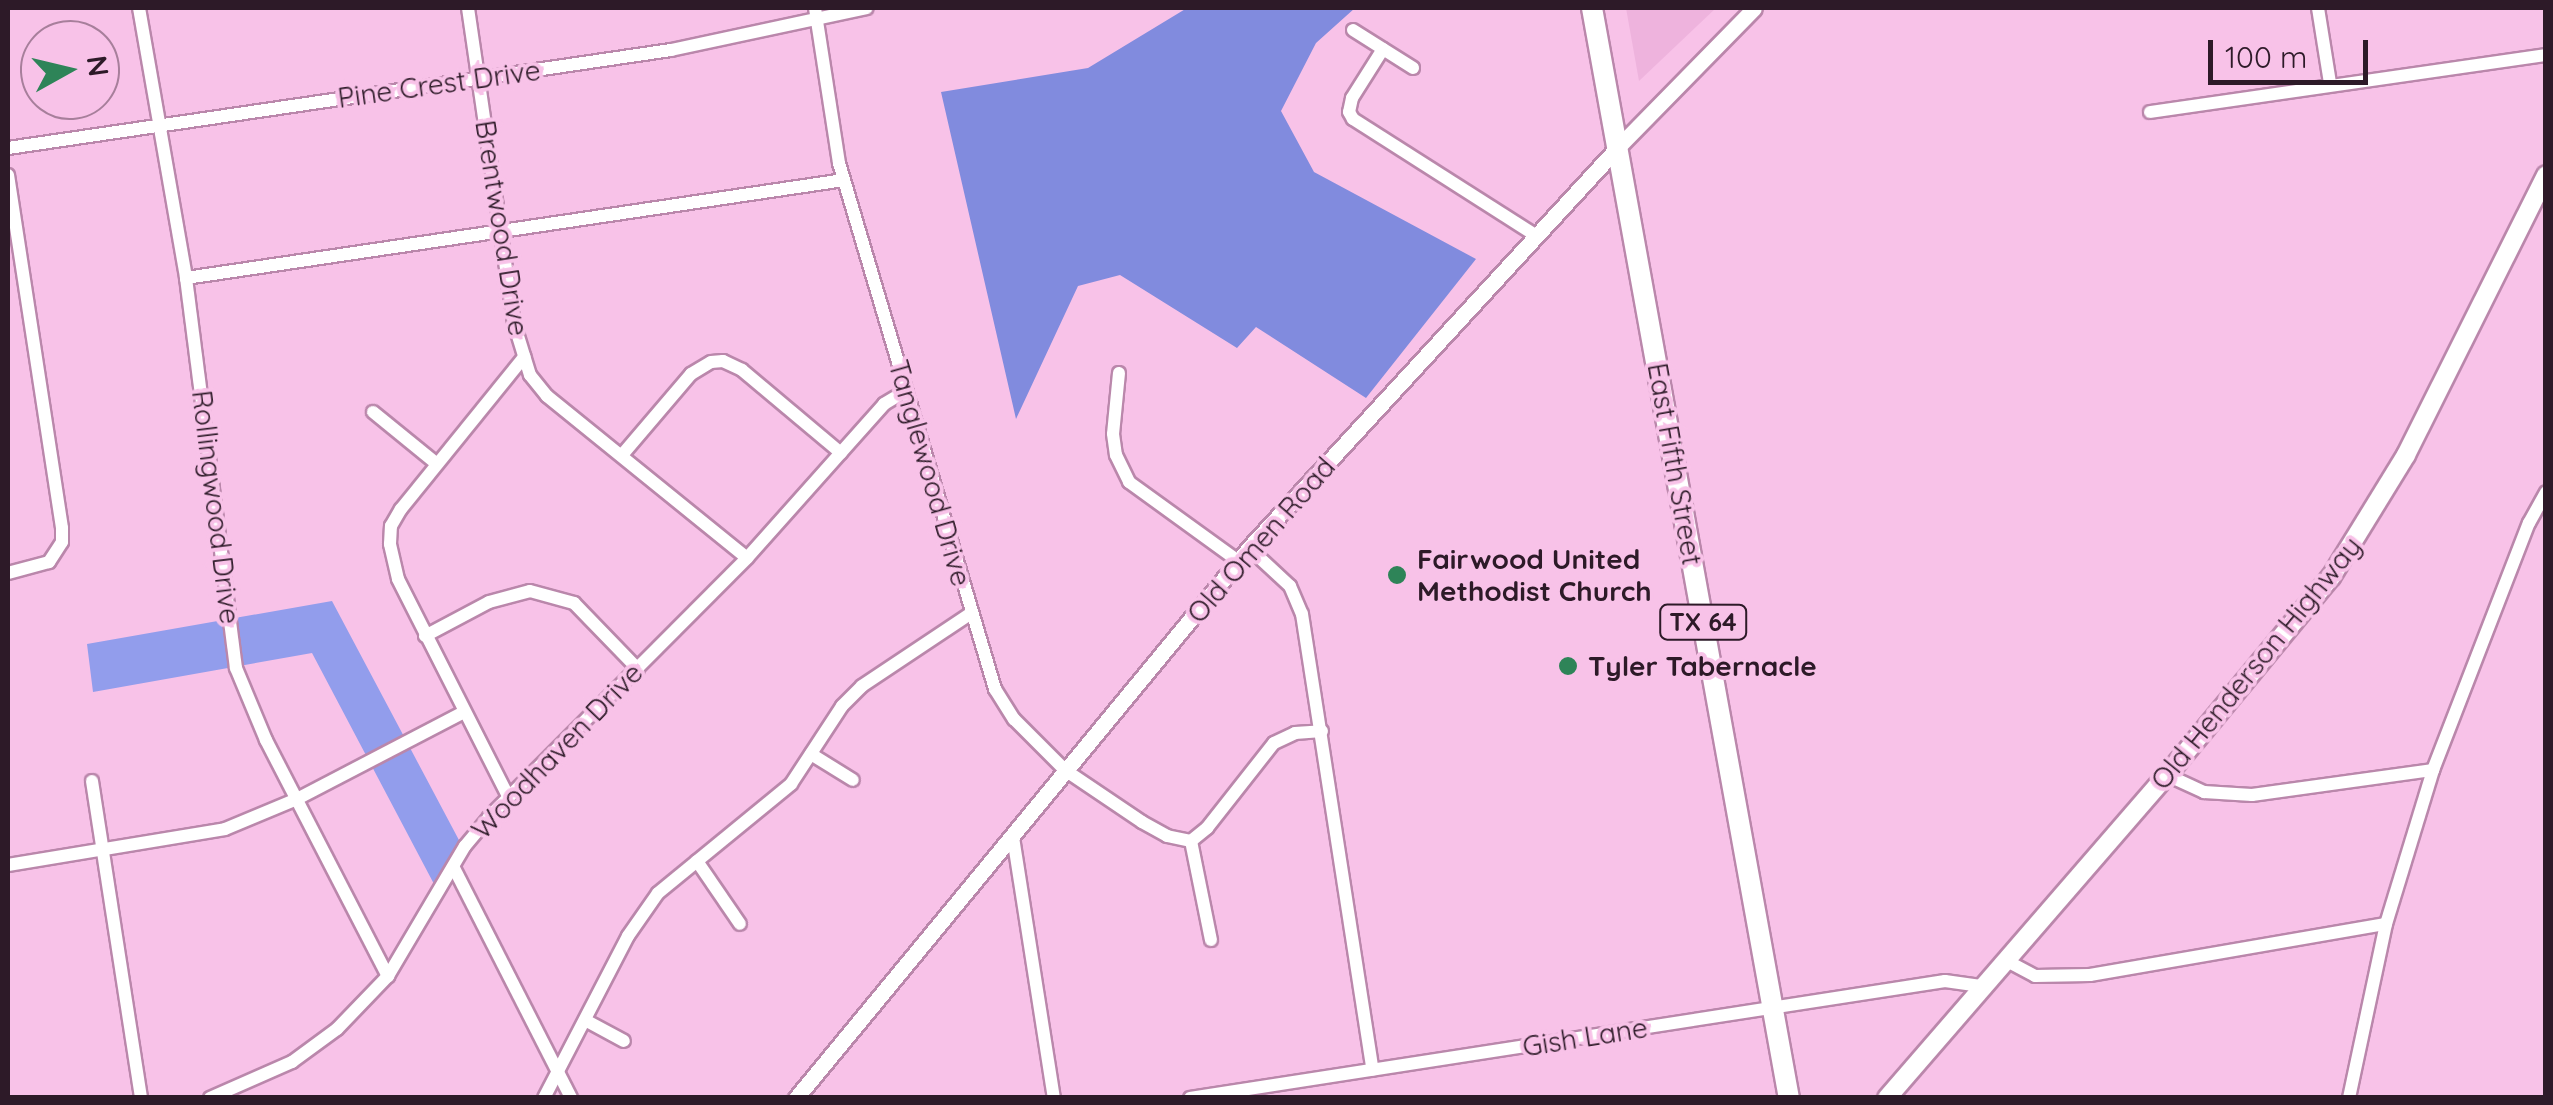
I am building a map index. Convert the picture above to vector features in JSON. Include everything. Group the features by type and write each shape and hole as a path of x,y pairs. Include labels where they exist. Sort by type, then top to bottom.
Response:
{"main road":[{"name":"East Fifth Street","path":"1592,8 1789,1098"},
{"name":"Old Henderson Highway","path":"1887,1098 2168,776 2357,540 2406,456 2546,176"}],"street":[{"name":"Rollingwood Drive","path":"139,8 186,278 236,668 252,709 388,976"},
{"name":"Brentwood Drive","path":"468,8 514,322 524,357 401,509 392,526 390,544 398,579 508,796"},
{"name":"Pine Crest Drive","path":"8,148 671,50 816,12 868,8"},
{"name":"Old Omen Road","path":"796,1098 1244,555 1618,147 1754,8"},
{"path":"2318,8 2330,83"},
{"name":"Tanglewood Drive","path":"816,12 844,180 995,689 1014,720 1065,770 1154,829 1191,841"},
{"path":"1353,30 1413,68"},
{"path":"1383,49 1352,98 1353,119 1537,236"},
{"path":"2150,112 2330,83 2546,55"},
{"path":"8,175 62,528 62,542 50,562 8,573"},
{"path":"186,278 844,180"},
{"path":"524,357 530,375 547,396 747,558"},
{"path":"622,455 691,374 711,362 742,370 840,453"},
{"path":"1119,373 1113,434 1116,456 1129,482 1244,555 1298,597 1373,1070"},
{"name":"Woodhaven Drive","path":"210,1098 315,1048 388,976 465,846 508,796 747,558 884,404 906,391"},
{"path":"372,412 437,464"},
{"path":"2348,1098 2386,924 2432,770 2529,523 2546,492"},
{"path":"425,636 488,602 530,591 574,603 638,670"},
{"path":"544,1098 641,913 658,892 791,784 842,706 862,686 970,614"},
{"path":"8,865 225,829 297,800 464,712"},
{"path":"1211,940 1191,841 1207,828 1274,744 1296,733 1322,731"},
{"path":"811,754 853,780"},
{"path":"2168,776 2204,792 2252,794 2432,770"},
{"path":"92,782 140,1098"},
{"path":"1014,837 1054,1098"},
{"path":"697,861 740,924"},
{"path":"454,868 571,1098"},
{"path":"2007,961 2036,976 2090,975 2386,924"},
{"name":"Gish Lane","path":"1190,1098 1945,980 1981,986"},
{"path":"586,1020 624,1040"}],"shaded area":[{"path":"1187,8 1355,8 1316,43 1281,111 1314,172 1476,259 1366,398 1256,327 1237,348 1120,275 1078,286 1016,419 941,92 1088,68"},
{"path":"1626,8 1716,8 1639,81"},
{"path":"332,601 460,842 434,884 312,653 93,692 87,644"}],"place":[{"name":"Fairwood United Methodist Church","path":"1397,575"},
{"name":"Tyler Tabernacle","path":"1568,666"}]}
